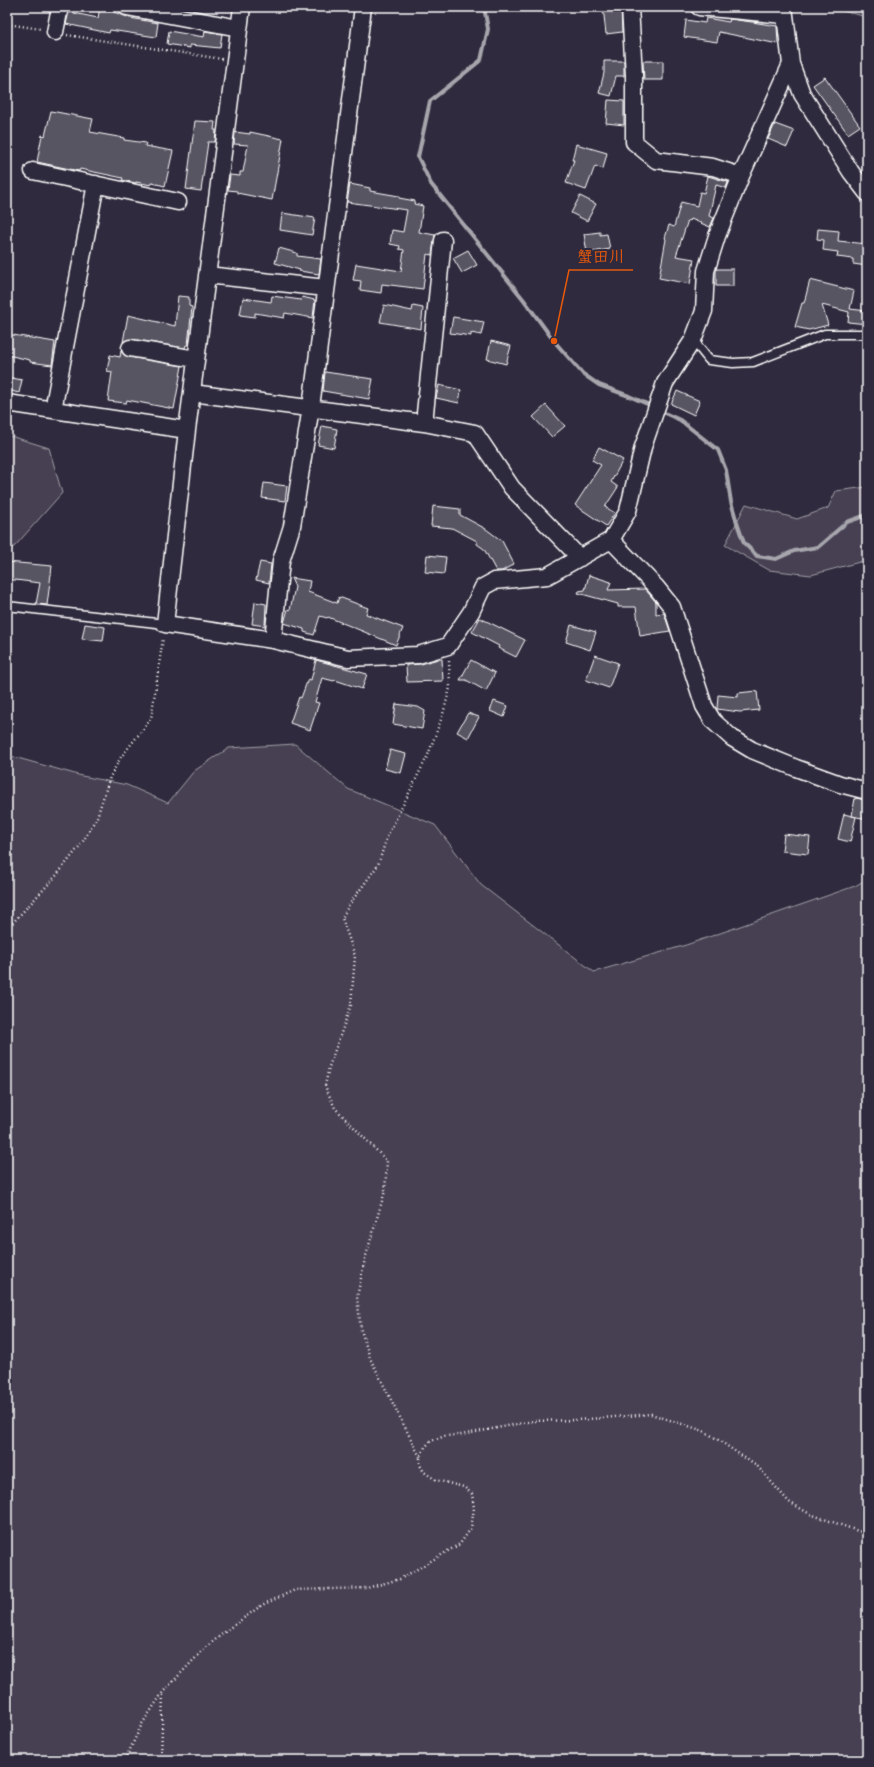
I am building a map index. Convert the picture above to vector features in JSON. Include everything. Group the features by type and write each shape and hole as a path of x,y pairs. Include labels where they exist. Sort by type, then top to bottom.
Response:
{"street":[{"path":"55,32 60,7"},
{"path":"127,7 239,28"},
{"path":"242,7 187,430 165,624 273,640 348,658 418,655 448,646 467,618 483,587 494,580 547,576 611,540 628,511 642,447 665,383 693,340 704,311 706,271 717,236 741,176 791,64"},
{"path":"273,640 281,561 292,526 311,407 363,7"},
{"path":"630,7 634,75 634,142 656,160 713,167 741,176"},
{"path":"699,7 784,11 791,64 802,94 867,193"},
{"path":"34,171 178,202"},
{"path":"53,410 96,184"},
{"path":"424,423 443,240"},
{"path":"207,275 326,288"},
{"path":"130,348 196,359"},
{"path":"192,393 311,407 424,423 475,433 512,488 580,558"},
{"path":"7,403 187,430"},
{"path":"611,540 656,587 672,607 704,706 713,722 732,738 752,750 840,784 867,791"}],"lane":[{"path":"693,340 709,360 733,363 753,362 825,334 867,334"},
{"path":"7,606 165,624"}],"path":[{"path":"7,24 89,39 106,40 235,62"},
{"path":"7,929 56,876 82,843 97,817 110,777 122,757 151,719 165,624"},
{"path":"420,1457 370,1358 361,1330 357,1297 365,1259 384,1191 387,1161 335,1108 325,1086 329,1067 351,1005 355,956 342,918 349,905 378,865 387,837 428,755 443,714 450,688 448,646"},
{"path":"125,1760 142,1724 163,1692 205,1648 262,1605 295,1590 367,1588 400,1579 460,1544 471,1528 474,1508 472,1494 464,1487 436,1480 424,1472 420,1465 420,1457 424,1448 431,1441 445,1436 461,1435 533,1421 577,1420 651,1414 704,1431 720,1440 758,1467 788,1502 810,1514 867,1533"},
{"path":"161,1760 163,1692"}],"shaded area":[{"path":"867,7 867,17 831,8"},
{"path":"7,435 49,448 62,493 15,546 7,551"},
{"path":"867,487 867,560 811,575 769,570 725,545 746,504 797,519 828,508 836,491"},
{"path":"295,744 348,789 435,825 481,885 594,972 686,945 855,886 867,879 867,1760 7,1760 7,755 82,776 127,785 168,803 194,771 229,748"}],"building":[{"path":"100,7 130,18 158,23 156,37 110,30 109,33 66,24 69,12 98,18"},
{"path":"603,7 621,7 622,32 606,34"},
{"path":"706,18 729,22 730,19 777,26 778,44 719,32 717,42 684,37 686,20 705,23"},
{"path":"169,31 204,37 205,31 222,34 220,48 190,45 190,48 167,44"},
{"path":"604,61 624,61 624,76 616,76 611,96 599,93 604,73"},
{"path":"643,61 663,61 663,80 644,80"},
{"path":"825,77 860,126 848,134 813,85"},
{"path":"608,100 624,101 624,125 606,123"},
{"path":"51,111 93,119 90,132 124,138 124,140 146,143 145,146 173,151 165,186 152,183 151,185 136,183 122,180 123,178 37,162 42,135 45,136"},
{"path":"195,121 215,122 214,130 216,130 215,142 208,142 201,191 186,189"},
{"path":"775,124 794,131 787,147 768,139"},
{"path":"235,132 250,134 250,132 283,139 272,200 228,190 230,175 240,176 240,172 243,172 248,145 234,144"},
{"path":"576,144 607,153 603,169 595,166 586,190 566,183 574,160 572,160"},
{"path":"708,176 728,182 726,188 716,185 709,216 714,218 710,227 691,219 690,221 688,220 676,256 694,259 690,284 659,278 665,238 669,225 674,227 681,202 697,206 700,192 704,193"},
{"path":"350,184 370,188 370,191 399,196 399,198 415,201 414,204 423,206 419,232 435,235 432,255 427,254 423,289 382,284 381,293 360,290 361,281 353,280 356,264 401,271 404,250 399,249 400,246 390,244 392,230 403,232 407,210 347,202"},
{"path":"580,196 596,204 587,221 571,213"},
{"path":"282,213 315,218 312,235 280,230"},
{"path":"818,229 839,231 838,241 867,244 867,266 853,264 853,259 837,257 838,252 823,250 824,240 817,239"},
{"path":"600,232 600,235 607,234 610,249 587,253 584,234"},
{"path":"279,248 297,253 297,256 321,259 319,274 299,271 300,270 275,263"},
{"path":"468,250 477,265 462,273 453,258"},
{"path":"716,269 733,269 733,286 716,286"},
{"path":"810,280 854,291 850,309 867,311 867,324 848,322 849,312 822,305 828,325 809,330 795,327 802,303 804,303"},
{"path":"178,296 189,297 189,306 192,307 188,345 186,345 185,348 132,339 123,342 128,315 175,326"},
{"path":"272,296 301,300 302,297 315,300 313,318 285,313 284,318 255,313 255,317 240,315 243,298 271,302"},
{"path":"384,305 412,311 413,306 423,308 421,329 380,322"},
{"path":"453,317 484,322 481,335 471,333 471,336 450,333"},
{"path":"7,334 55,342 52,365 30,362 30,360 7,355"},
{"path":"491,341 511,346 506,364 487,359"},
{"path":"121,351 128,357 182,366 174,409 127,400 126,403 108,401 112,372 107,371 110,355 120,357"},
{"path":"325,372 373,379 369,399 323,391"},
{"path":"7,377 22,380 19,393 7,390"},
{"path":"439,385 461,390 459,403 436,398"},
{"path":"677,391 700,401 694,415 671,404"},
{"path":"546,405 565,426 552,437 533,417"},
{"path":"322,426 337,429 334,448 318,445"},
{"path":"599,447 623,460 611,482 618,487 605,507 615,513 606,526 575,505 601,465 592,460"},
{"path":"264,483 287,486 285,501 262,498"},
{"path":"433,506 460,509 460,515 486,529 502,541 514,564 502,571 496,571 484,549 477,544 477,541 452,528 431,526"},
{"path":"427,555 446,557 444,574 425,572"},
{"path":"7,562 52,566 47,605 36,604 40,583 7,579"},
{"path":"260,562 271,564 269,583 256,580"},
{"path":"589,575 611,582 608,590 645,589 656,602 656,614 664,613 670,631 640,636 636,607 618,607 618,604 578,593 579,591 585,590"},
{"path":"291,578 310,581 308,592 337,603 339,597 368,608 366,614 403,628 396,645 328,617 320,616 314,635 304,632 304,629 284,623 288,609 290,610 295,587"},
{"path":"255,602 266,604 265,626 252,624"},
{"path":"480,618 525,640 516,657 472,632"},
{"path":"85,624 105,627 103,641 82,639"},
{"path":"571,625 596,632 590,650 566,642"},
{"path":"595,655 618,663 609,688 586,680"},
{"path":"442,659 443,681 407,682 406,665 421,664"},
{"path":"316,660 367,674 362,689 335,680 322,678 315,702 319,703 310,730 290,723 299,697 301,698 308,679 311,680"},
{"path":"471,660 495,673 486,691 466,680 460,680"},
{"path":"757,691 759,710 740,712 717,709 718,695 738,697 738,693"},
{"path":"494,701 508,706 504,717 490,711"},
{"path":"396,704 418,707 425,711 422,729 393,724"},
{"path":"468,713 479,717 468,738 457,732"},
{"path":"390,750 406,754 401,773 385,769"},
{"path":"855,798 867,800 867,819 852,816"},
{"path":"844,814 856,817 850,842 838,839"},
{"path":"784,834 810,837 808,854 782,851"}],"waterway":[{"path":"484,7 488,29 481,60 430,101 418,157 431,184 524,300 554,341 583,374 599,385 654,407"},
{"path":"660,411 680,420 718,450 726,470 731,502 744,543 757,556 776,559 794,551 818,547 847,522 867,515"}],"place":[{"name":"蟹田川","path":"554,341"}]}
